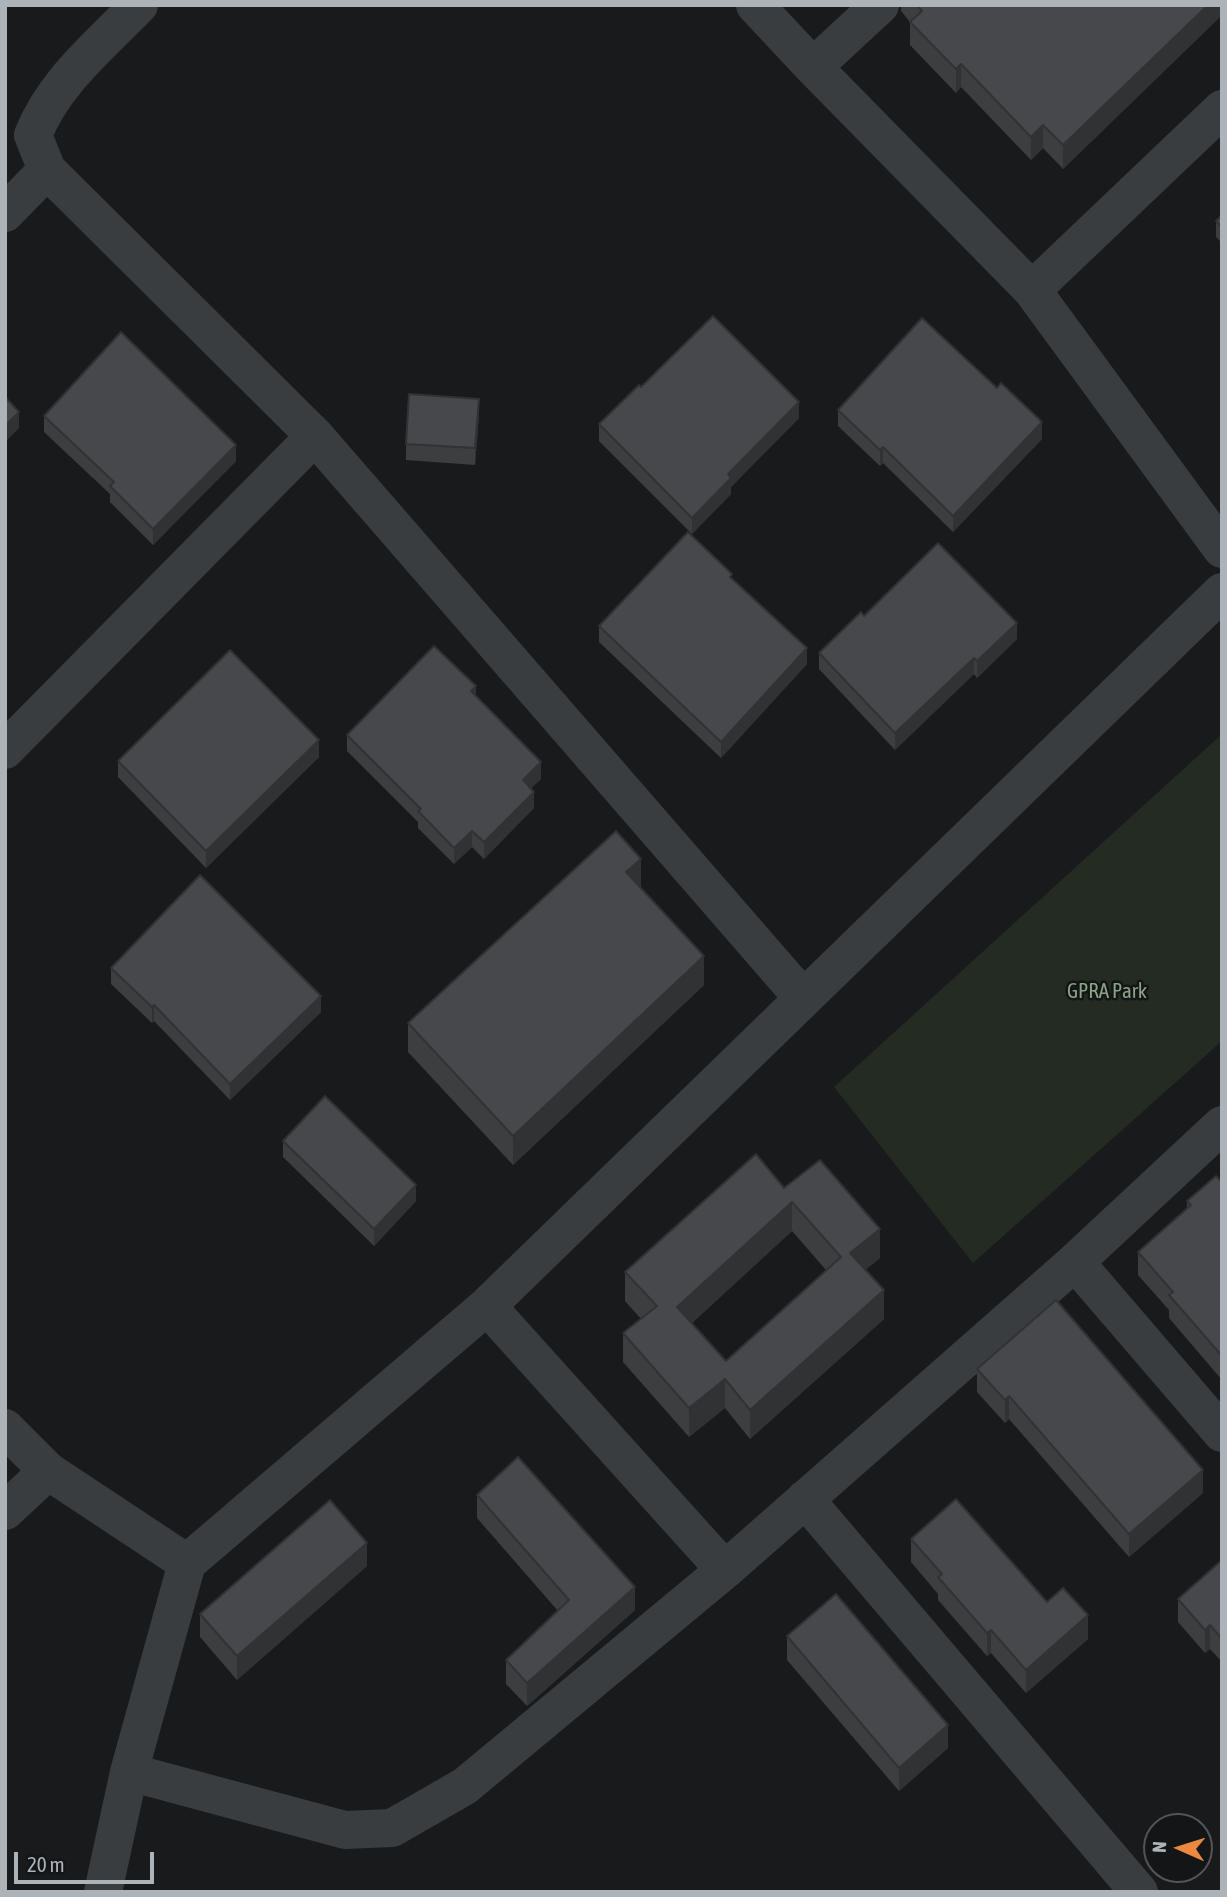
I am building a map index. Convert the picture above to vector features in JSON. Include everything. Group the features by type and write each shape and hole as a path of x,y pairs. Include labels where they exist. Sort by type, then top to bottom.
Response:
{"street":[{"path":"139,5 61,85 42,113 33,135 47,170 314,436 803,998"},
{"path":"755,5 1032,290 1222,549"},
{"path":"813,67 880,5"},
{"path":"1032,290 1222,109"},
{"path":"5,213 47,170"},
{"path":"5,750 314,436"},
{"path":"103,1892 130,1772 187,1563 487,1306 1222,592"},
{"path":"130,1772 345,1829 392,1828 465,1786 724,1570 1075,1262 1222,1125"},
{"path":"1075,1262 1222,1433"},
{"path":"487,1306 724,1570"},
{"path":"5,1428 48,1471 187,1563"},
{"path":"5,1511 48,1471"},
{"path":"805,1499 1139,1892"}],"green space":[{"name":"GPRA Park","path":"1222,734 1222,1041 973,1263 834,1087"}],"building":[{"path":"917,5 1208,5 1063,145 1043,125 1031,137 961,64 956,69 910,22 922,11"},
{"path":"1222,215 1222,227 1216,221"},
{"path":"713,316 799,402 728,474 731,478 692,518 599,424"},
{"path":"922,318 997,388 1001,383 1042,422 953,516 883,447 880,450 838,410"},
{"path":"121,332 236,445 153,529 110,486 114,482 44,416"},
{"path":"409,394 479,399 475,448 406,444"},
{"path":"5,397 19,412 5,426"},
{"path":"688,532 732,574 730,577 807,648 721,742 599,626"},
{"path":"938,543 1017,623 977,661 974,658 895,733 819,653 861,612 864,616"},
{"path":"434,646 476,686 471,691 541,762 523,780 534,792 484,842 472,831 454,848 418,811 421,809 347,735"},
{"path":"230,650 319,740 206,851 118,761"},
{"path":"616,831 641,859 626,872 704,956 513,1136 408,1023"},
{"path":"200,875 321,996 230,1084 154,1005 152,1007 111,968"},
{"path":"325,1096 416,1185 374,1229 283,1141"},
{"path":"756,1154 784,1188 820,1160 880,1229 850,1253 884,1290 750,1410 725,1379 689,1408 623,1333 657,1306 625,1272","holes":["792,1202 841,1257 726,1361 677,1307"]},
{"path":"1216,1176 1222,1182 1222,1356 1169,1295 1173,1292 1138,1252 1191,1205 1187,1201"},
{"path":"1056,1300 1203,1470 1129,1534 1009,1396 1005,1400 977,1369"},
{"path":"518,1457 635,1587 527,1683 506,1660 569,1600 477,1495"},
{"path":"956,1499 1047,1602 1063,1588 1088,1615 1026,1670 991,1630 987,1633 938,1577 942,1574 911,1539"},
{"path":"330,1500 367,1543 237,1656 200,1614"},
{"path":"1222,1560 1222,1639 1210,1625 1205,1630 1178,1599"},
{"path":"836,1594 948,1725 899,1768 787,1636"}]}
